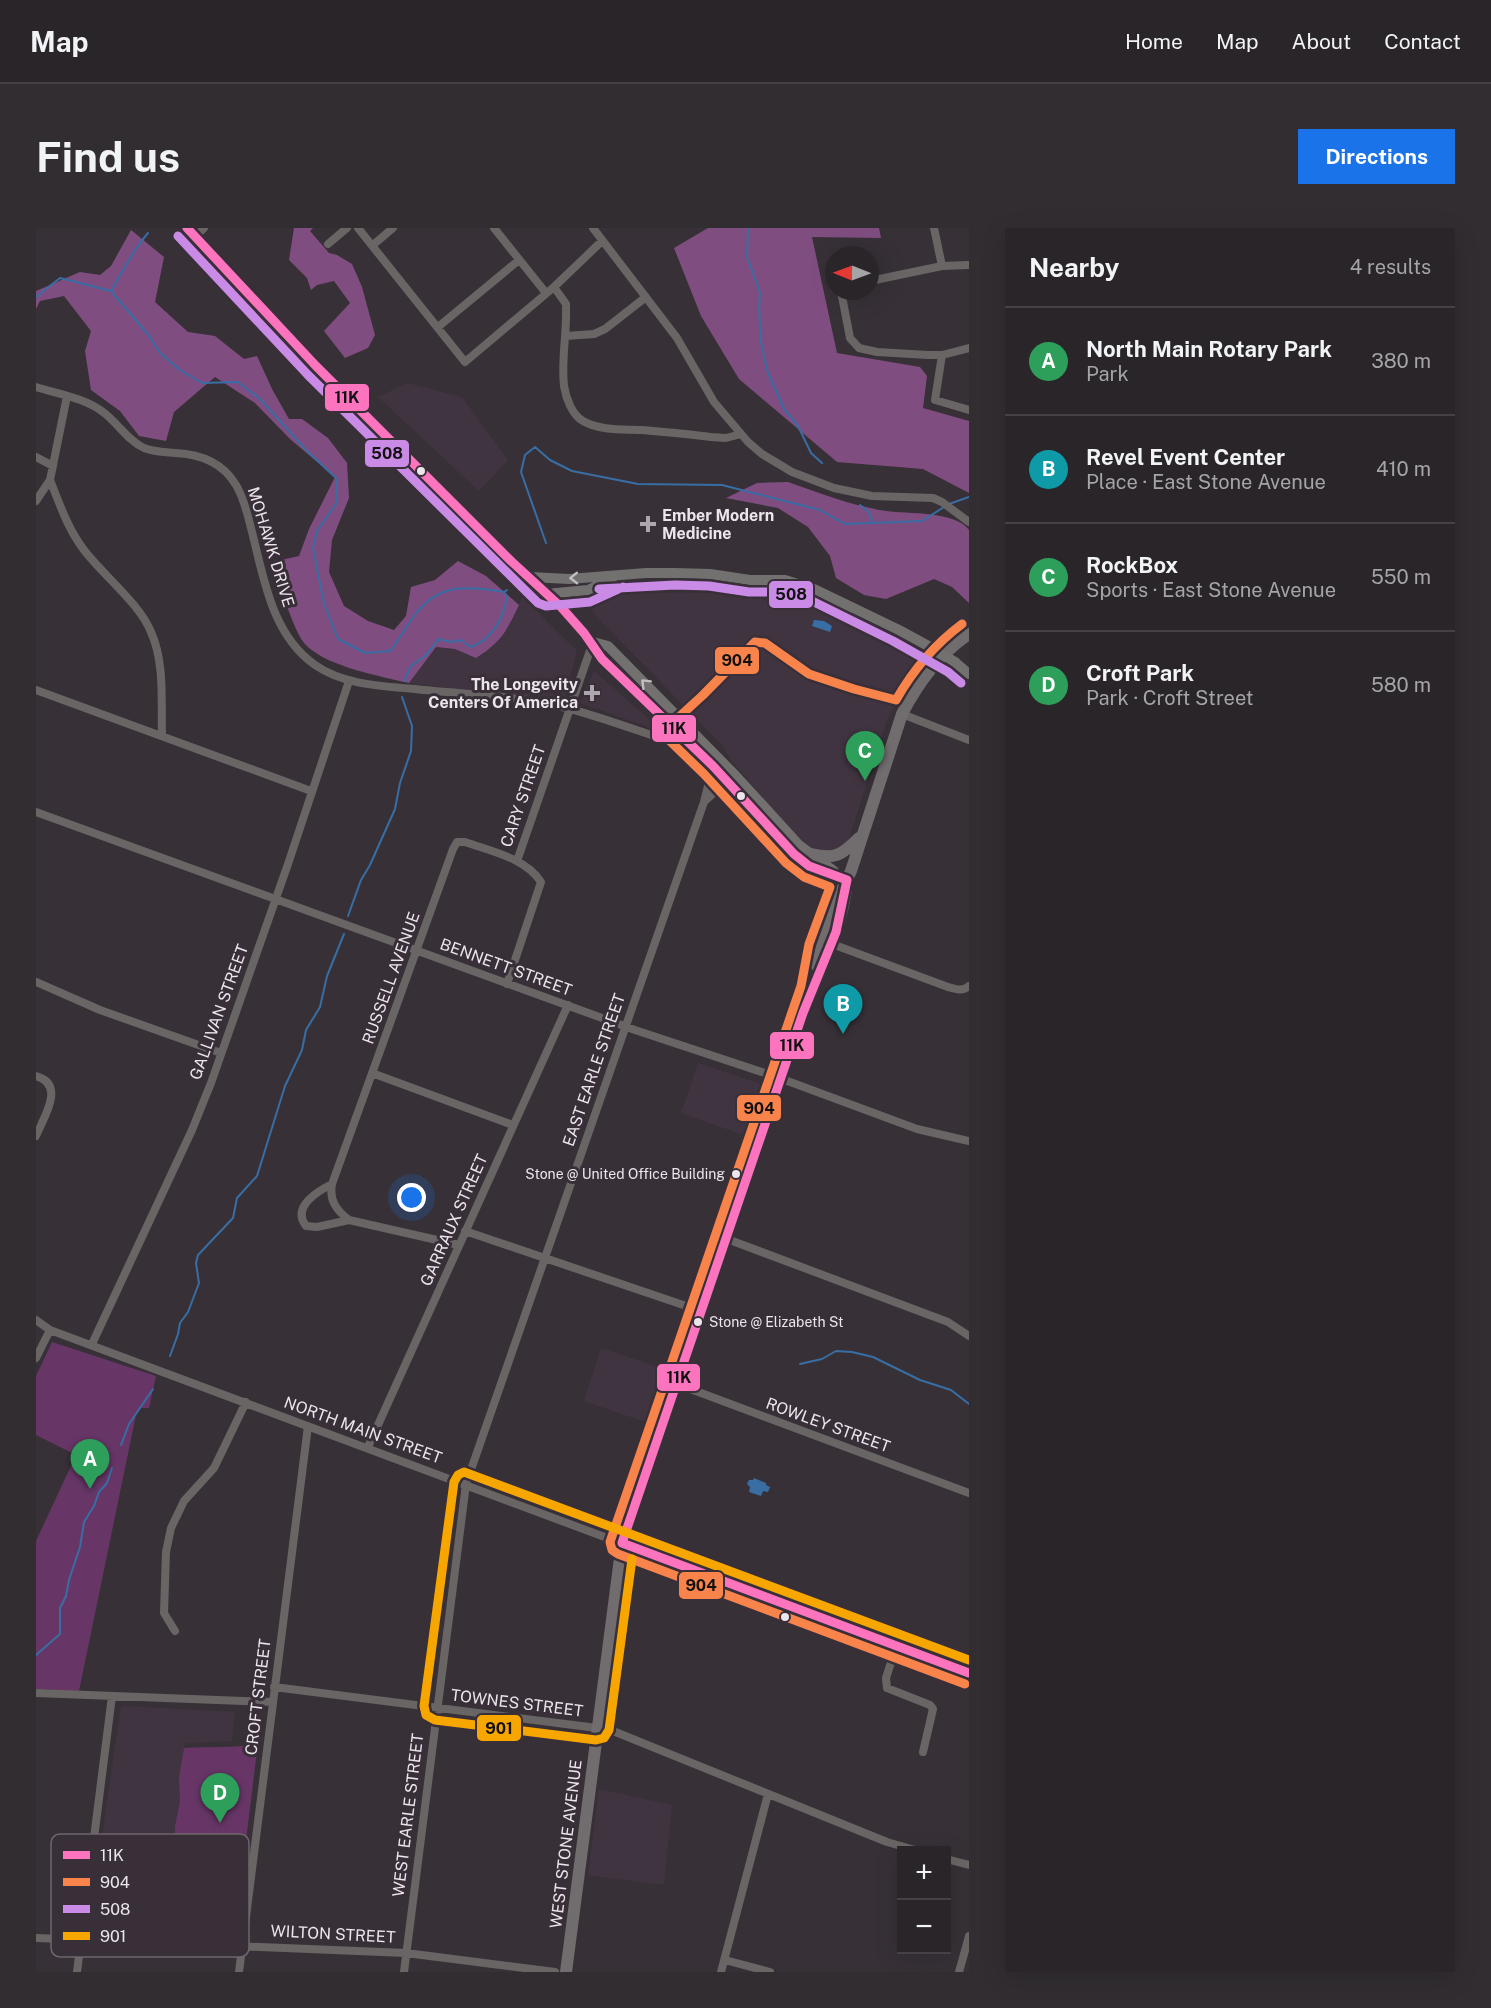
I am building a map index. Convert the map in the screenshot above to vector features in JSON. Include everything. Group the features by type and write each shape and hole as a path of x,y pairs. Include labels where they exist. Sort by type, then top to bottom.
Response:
{"highway":[{"path":"813,988 814,972 824,937 847,880 902,714 931,668 969,634"},
{"path":"810,854 829,858 847,850 862,835"},
{"path":"813,988 832,944 846,897 847,880"},
{"name":"WEST STONE AVENUE","path":"566,1972 622,1543 813,988"}],"main road":[{"path":"187,228 316,366 511,561 530,577 592,642 602,659 682,728 810,854 847,880"},
{"path":"530,577 569,579 646,573 682,573 710,574 750,580 785,580 814,589 932,648 969,674"},
{"path":"546,594 588,590 618,576"},
{"path":"750,580 769,590 843,610 863,613"},
{"path":"781,593 784,588 790,588 835,599"},
{"path":"682,728 713,766 794,854 809,866 847,880"}],"street":[{"path":"195,237 204,228"},
{"path":"328,244 347,228"},
{"path":"358,228 465,362 550,290 602,241"},
{"path":"373,245 393,228"},
{"path":"494,228 519,260 566,304 565,391 573,410 582,421 605,427 726,438 741,434"},
{"path":"593,228 677,338 714,402 748,442 776,463 819,484 860,494 926,497 942,502 969,522"},
{"path":"934,228 942,266"},
{"path":"438,327 519,260"},
{"path":"879,279 942,266 969,265"},
{"path":"566,336 594,334 605,329 646,297"},
{"path":"843,300 850,338 856,346 865,350 942,355 969,348"},
{"path":"942,355 936,400 969,410"},
{"name":"MOHAWK DRIVE","path":"36,387 92,404 106,414 138,445 154,451 197,455 225,471 237,487 246,509 266,588 278,619 296,647 310,661 329,673 349,681 386,687 517,699 568,708 663,739 673,736 682,728"},
{"path":"36,501 50,480 67,396"},
{"path":"36,456 53,466"},
{"path":"50,480 68,524 84,550 137,610 151,630 159,657 162,736"},
{"name":"CARY STREET","path":"507,984 541,887 538,878 517,861 592,642"},
{"name":"GALLIVAN STREET","path":"92,1344 192,1130 276,898 349,681"},
{"path":"36,690 311,791"},
{"path":"902,714 969,740"},
{"name":"EAST EARLE STREET","path":"466,1484 704,802 713,766"},
{"path":"704,802 720,787 732,787"},
{"name":"BENNETT STREET","path":"36,812 507,984 917,1129 969,1141"},
{"name":"RUSSELL AVENUE","path":"332,1184 453,849 458,843 465,842 517,861"},
{"path":"832,944 948,987 965,990 969,986"},
{"path":"36,982 100,1010 221,1053"},
{"name":"GARRAUX STREET","path":"368,1447 568,1005"},
{"path":"372,1073 513,1125"},
{"path":"36,1076 50,1083 53,1094 36,1136"},
{"path":"348,1220 333,1202 332,1184 309,1200 302,1212 303,1222 310,1228 348,1220 459,1245"},
{"path":"465,1231 701,1311"},
{"path":"727,1239 948,1322 969,1336"},
{"name":"NORTH MAIN STREET","path":"36,1320 50,1329 969,1673"},
{"name":"NORTH MAIN STREET","path":"36,1329 50,1329"},
{"path":"36,1358 50,1329"},
{"name":"ROWLEY STREET","path":"677,1384 969,1493"},
{"path":"176,1631 164,1613 166,1552 171,1528 184,1501 214,1468 246,1402"},
{"name":"CROFT STREET","path":"249,1895 308,1426"},
{"name":"WEST EARLE STREET","path":"404,1972 466,1484"},
{"path":"896,1647 886,1678 887,1688 930,1705 933,1709 923,1752"},
{"name":"TOWNES STREET","path":"274,1687 613,1731 899,1846"},
{"path":"36,1693 272,1702"},
{"path":"94,1834 112,1696"},
{"path":"721,1972 768,1794"},
{"path":"951,1860 969,1865"},
{"path":"959,1972 969,1936"},
{"name":"WILTON STREET","path":"36,1938 51,1938"},
{"name":"WILTON STREET","path":"249,1945 406,1953 555,1972"},
{"path":"77,1972 79,1957"},
{"name":"CROFT STREET","path":"239,1972 241,1957"},
{"path":"724,1960 770,1972"}],"shaded area":[{"path":"294,228 313,228 310,231 329,253 352,264 362,287 375,335 368,348 345,358 324,331 350,303 334,281 317,285 311,290 307,278 289,260"},
{"path":"708,228 879,228 881,238 812,237 837,353 920,367 927,376 923,408 969,421 969,493 923,469 837,462 739,379 701,316 674,248"},
{"path":"131,230 164,257 155,302 188,332 215,336 244,359 257,356 289,419 302,419 328,438 347,463 349,498 332,540 329,572 344,606 368,621 394,630 406,616 411,587 435,580 458,561 486,576 519,605 498,641 476,658 455,649 436,647 409,683 349,668 319,655 308,647 300,637 292,619 272,562 299,556 309,529 335,477 290,439 255,403 215,377 174,412 166,441 139,436 120,411 91,390 85,351 91,331 64,296 40,301 36,309 36,291 80,272 100,275 111,266"},
{"path":"407,383 462,397 508,460 479,491 378,397"},
{"path":"788,482 861,506 886,511 943,516 963,524 969,530 969,603 952,587 934,579 886,599 864,595 836,578 830,556 808,527 778,508 726,498 757,483"},
{"path":"724,592 816,610 854,622 884,635 921,658 908,676 886,723 846,848 829,856 816,852 796,837 731,760 722,745 595,615 588,602 615,593"},
{"path":"522,597 577,651 563,703 409,683 436,647 455,649 506,632"},
{"path":"594,671 660,729 651,728 580,703"},
{"path":"698,1063 767,1086 749,1137 681,1113"},
{"path":"52,1342 156,1376 149,1408 141,1408 136,1415 79,1691 36,1689 36,1541 76,1455 36,1435 36,1376"},
{"path":"601,1348 670,1371 651,1424 584,1401"},
{"path":"121,1706 235,1712 232,1741 185,1743 179,1777 194,1802 189,1834 102,1834"},
{"path":"258,1743 247,1834 175,1834 180,1801 179,1777 184,1748"},
{"path":"599,1789 672,1805 664,1885 588,1875"}],"water":[{"path":"814,620 824,621 832,626 830,632 812,626"},
{"path":"754,1478 770,1487 768,1492 763,1491 761,1496 749,1492 750,1487 747,1484"}],"waterway":[{"path":"748,228 747,257 760,292 761,343 768,373 784,409 798,426 811,453 822,463"},
{"path":"111,291 148,233"},
{"path":"36,297 60,278 111,291 150,337 160,353 180,370 202,383 238,382 260,399 306,450 337,479 336,504 317,531 313,548 324,604 338,639 365,653 390,651 417,612 426,602 436,596 446,591 468,588 504,592 507,590"},
{"path":"546,543 521,472 525,455 535,447 550,460 572,471 638,484 722,485 820,510 845,524 922,521 944,507"},
{"path":"949,504 969,497"},
{"path":"860,505 869,513 872,523"},
{"path":"404,681 411,666 425,656 439,639 450,642 461,640 470,647 491,634 503,612 507,596 504,592"},
{"path":"348,916 361,880 395,809 400,783 411,751 412,726 402,697"},
{"path":"170,1356 180,1323 188,1312 199,1283 196,1263 198,1255 233,1218 237,1198 257,1176 285,1086 302,1050 306,1030 320,1007 327,976 344,934"},
{"path":"800,1364 822,1359 836,1351 852,1352 873,1357 920,1380 951,1390 969,1404"},
{"path":"121,1445 129,1424 153,1389"},
{"path":"36,1655 60,1634 60,1608 66,1596 80,1547 84,1522 99,1492 107,1483 112,1468"}],"transit line":[{"name":"11K","path":"187,228 316,366 511,561 561,607 584,633 602,659 713,766 794,854 809,866 847,880"},
{"name":"508","path":"178,236 308,375 538,603 546,606 590,602 623,587"},
{"name":"508","path":"599,589 675,585 709,586 749,592 783,592 810,600 893,641 948,672 961,683"},
{"name":"904","path":"962,624 925,659 896,700 809,674 765,643 755,642 667,728 666,733 669,740 704,774 786,863 804,877 830,887 809,944 801,986 610,1542 612,1550 618,1554 965,1684"},
{"name":"11K","path":"622,1543 803,1013 836,932 847,880"},
{"name":"901","path":"632,1559 609,1730 604,1738 596,1740 435,1720 426,1715 424,1706 454,1482 458,1475 464,1472 969,1660"},
{"name":"11K","path":"622,1543 969,1673"}],"place":[{"name":"Ember Modern Medicine","path":"648,524"},
{"name":"The Longevity Centers Of America","path":"592,693"},
{"name":"RockBox","path":"865,781"},
{"name":"Revel Event Center","path":"843,1034"},
{"name":"Stone @ United Office Building","path":"736,1174"},
{"name":"Stone @ Elizabeth St","path":"698,1322"},
{"name":"North Main Rotary Park","path":"90,1489"},
{"name":"Croft Park","path":"220,1823"}]}
